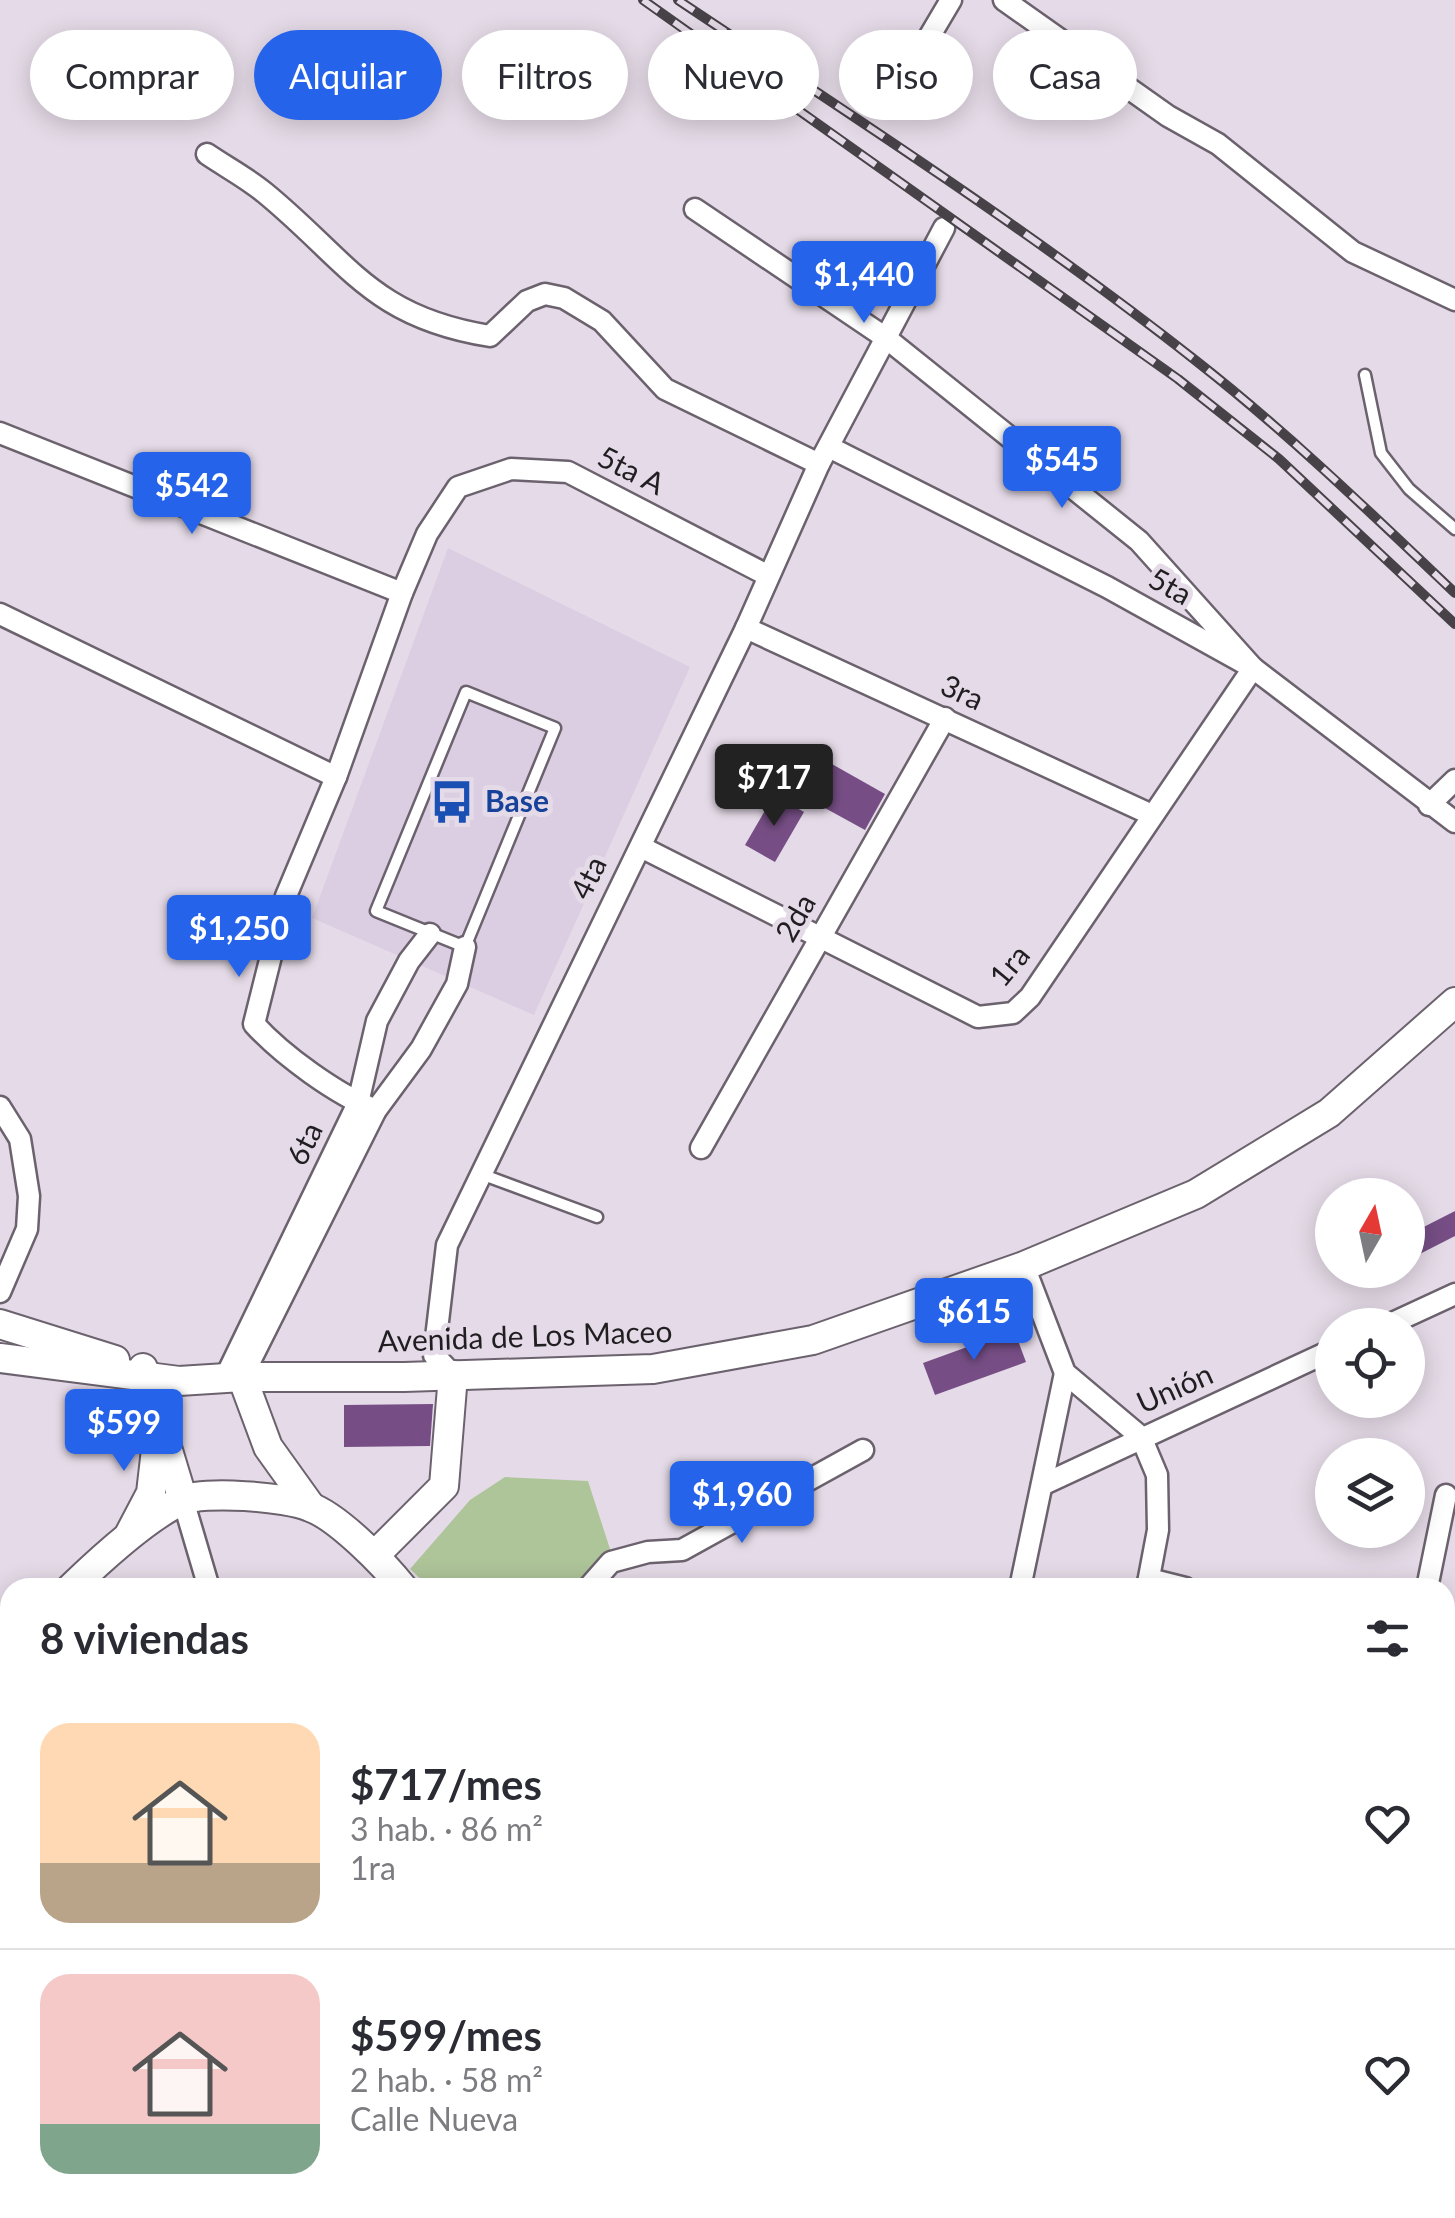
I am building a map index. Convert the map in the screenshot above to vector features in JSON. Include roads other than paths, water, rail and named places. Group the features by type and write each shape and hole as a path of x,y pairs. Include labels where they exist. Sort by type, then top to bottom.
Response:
{"street":[{"path":"934,30 951,0"},
{"path":"1004,0 1168,116 1218,144 1353,252 1455,300"},
{"name":"5ta","path":"207,154 263,192 377,296 447,329 490,336 527,302 546,294 564,298 602,321 665,389 824,456 1108,587 1252,668 1455,822"},
{"path":"695,209 886,338 1139,541 1252,668"},
{"name":"4ta","path":"376,1555 444,1486 454,1375 434,1355 447,1244 746,628 824,456 944,228"},
{"path":"0,433 402,593"},
{"name":"5ta A","path":"367,1106 270,1042 254,1024 286,896 336,777 402,593 427,534 458,488 512,470 568,472 767,575"},
{"path":"0,614 336,777"},
{"name":"3ra","path":"746,628 1152,815"},
{"name":"1ra","path":"640,847 978,1017 1013,1013 1030,997 1252,668"},
{"name":"2da","path":"701,1148 945,718"},
{"path":"1429,805 1455,780"},
{"name":"6ta","path":"367,1106 377,1020 430,934"},
{"name":"6ta","path":"234,1377 367,1106 421,1049 457,984 464,947"},
{"name":"Avenida de Los Maceo","path":"0,1358 201,1378 454,1375 653,1370 813,1340 1024,1266 1196,1194 1329,1113 1455,1002"},
{"path":"0,1107 20,1138 29,1196 26,1229 0,1292"},
{"path":"1024,1266 1065,1373 1141,1437 1157,1475 1158,1530 1149,1578"},
{"path":"1425,1308 1455,1294"},
{"name":"Avenida de Los Maceo","path":"0,1324 145,1373"},
{"name":"Unión","path":"1042,1484 1315,1358"},
{"path":"145,1373 206,1578"},
{"path":"1022,1578 1065,1373"},
{"path":"234,1377 268,1447 311,1507 376,1555 395,1578"},
{"path":"124,1541 151,1493 160,1420"},
{"path":"597,1578 611,1562 648,1552 682,1550 863,1450"},
{"path":"83,1578 124,1541 183,1500 222,1495 311,1507"},
{"path":"1429,1578 1446,1495"}],"lane":[{"path":"1365,375 1380,453 1409,488 1455,529"},
{"path":"466,692 555,728 464,947 376,910 466,692"},
{"path":"480,1174 597,1217"}],"railway":[{"path":"643,0 1178,379 1279,459 1455,624"},
{"path":"678,0 940,175 1133,312 1263,416 1455,593"}],"place":[{"name":"Base","path":"452,802"}]}
